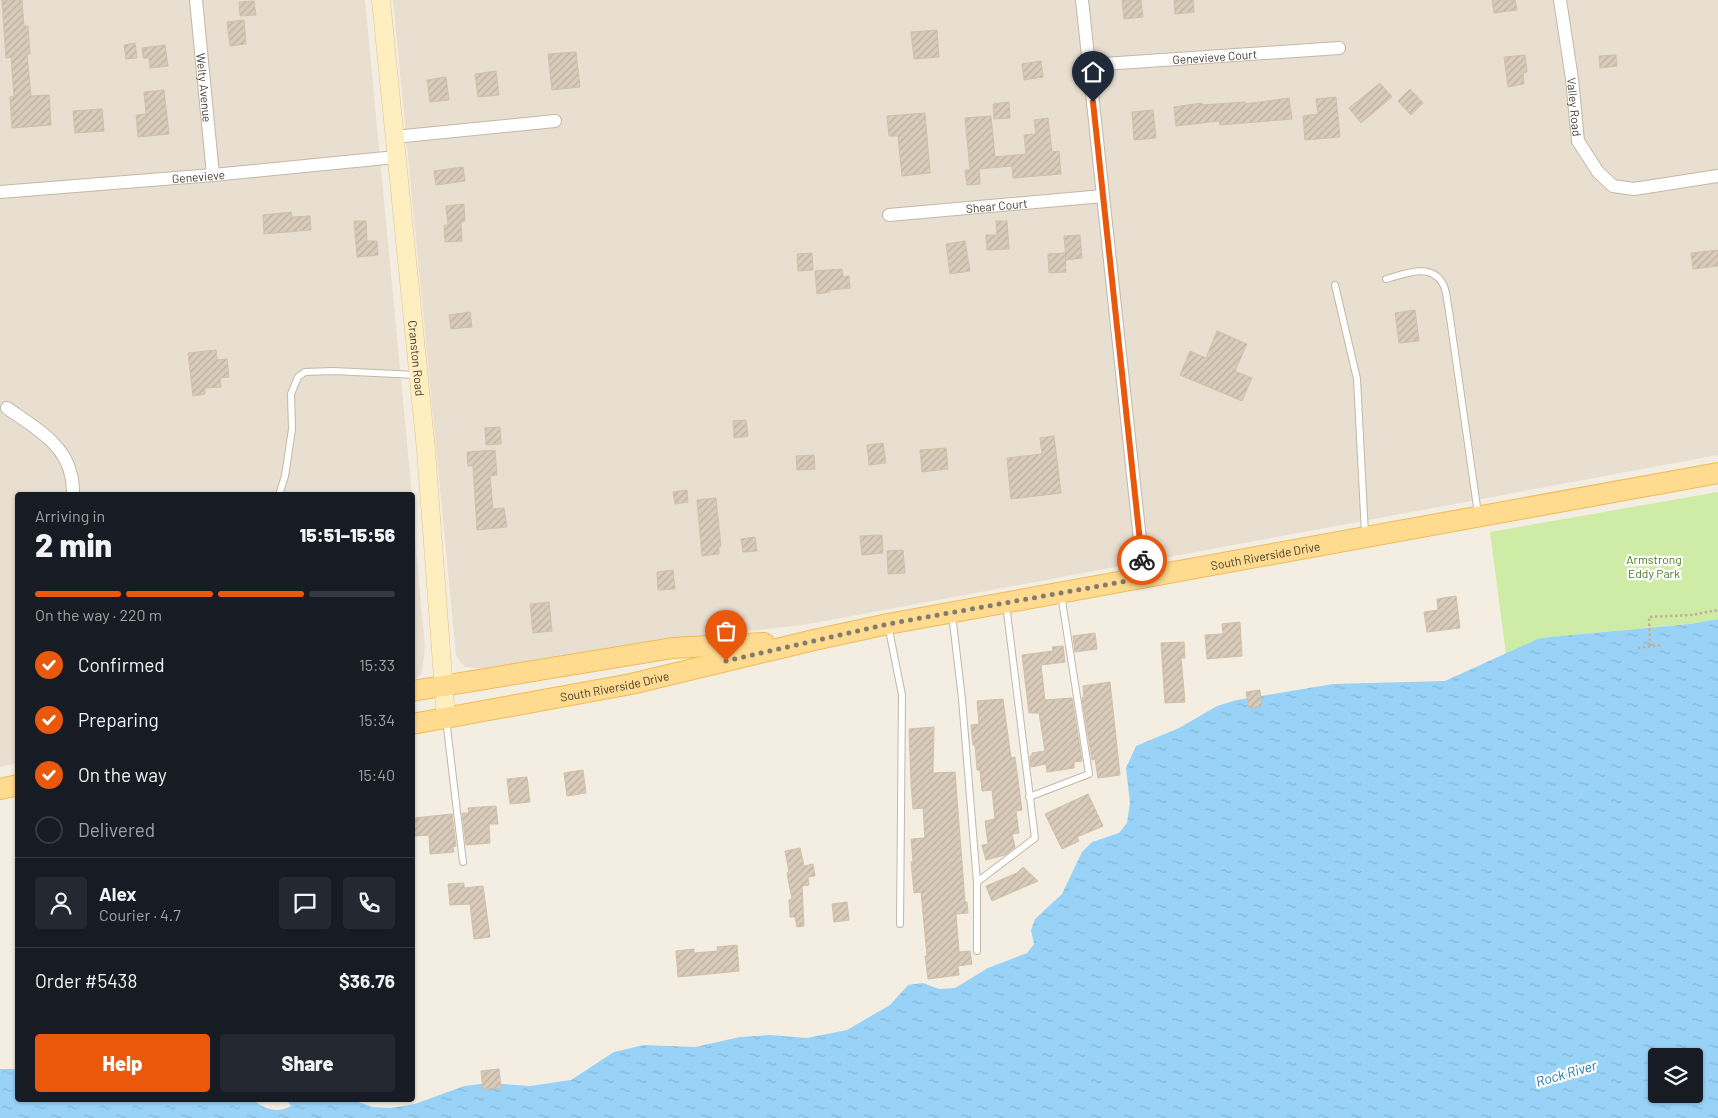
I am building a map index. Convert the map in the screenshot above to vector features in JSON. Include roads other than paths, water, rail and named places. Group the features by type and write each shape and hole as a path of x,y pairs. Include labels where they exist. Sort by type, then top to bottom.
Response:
{"main road":[{"name":"South Riverside Drive","path":"415,723 631,684 888,624 1718,473"},
{"name":"South Riverside Drive","path":"415,690 673,648 814,640"},
{"path":"0,789 15,786"}],"street":[{"name":"Welty Avenue","path":"196,0 213,175"},
{"name":"Cranston Road","path":"381,0 426,450 446,718"},
{"path":"1082,0 1144,578"},
{"name":"Valley Road","path":"1560,0 1572,79 1578,141 1598,172 1613,186 1634,189 1718,176"},
{"name":"Genevieve Court","path":"1090,65 1340,48"},
{"path":"394,137 555,120"},
{"name":"Genevieve","path":"0,192 213,175 396,157"},
{"name":"Shear Court","path":"889,215 1103,196"},
{"path":"7,408 46,437 62,452 71,474 74,492"}],"lane":[{"path":"1386,279 1418,271 1433,273 1443,285 1449,311 1479,516"},
{"path":"1336,285 1357,379 1365,537"},
{"path":"280,492 285,476 292,429 291,394 298,377 305,372 333,371 418,375"},
{"path":"1029,797 1089,774 1061,593"},
{"path":"977,882 1035,838 1006,603"},
{"path":"952,612 962,699 977,882 977,951"},
{"path":"888,624 902,695 900,924"},
{"path":"446,718 463,862"}],"water":[{"name":"Rock River","path":"1718,619 1718,1118 0,1118 0,1069 15,1069 15,1102 256,1102 267,1108 281,1110 291,1106 288,1102 358,1102 373,1107 390,1108 415,1104 464,1086 489,1083 530,1086 571,1080 614,1052 644,1045 695,1047 740,1037 770,1035 807,1038 847,1030 890,1005 908,985 923,983 939,989 955,988 988,968 1027,953 1034,944 1031,930 1035,919 1062,894 1082,852 1092,842 1119,833 1127,823 1130,803 1126,768 1136,746 1179,728 1217,706 1237,700 1333,684 1445,681 1540,638 1690,624"}],"park label":[{"name":"Armstrong Eddy Park","path":"1654,566"}]}
